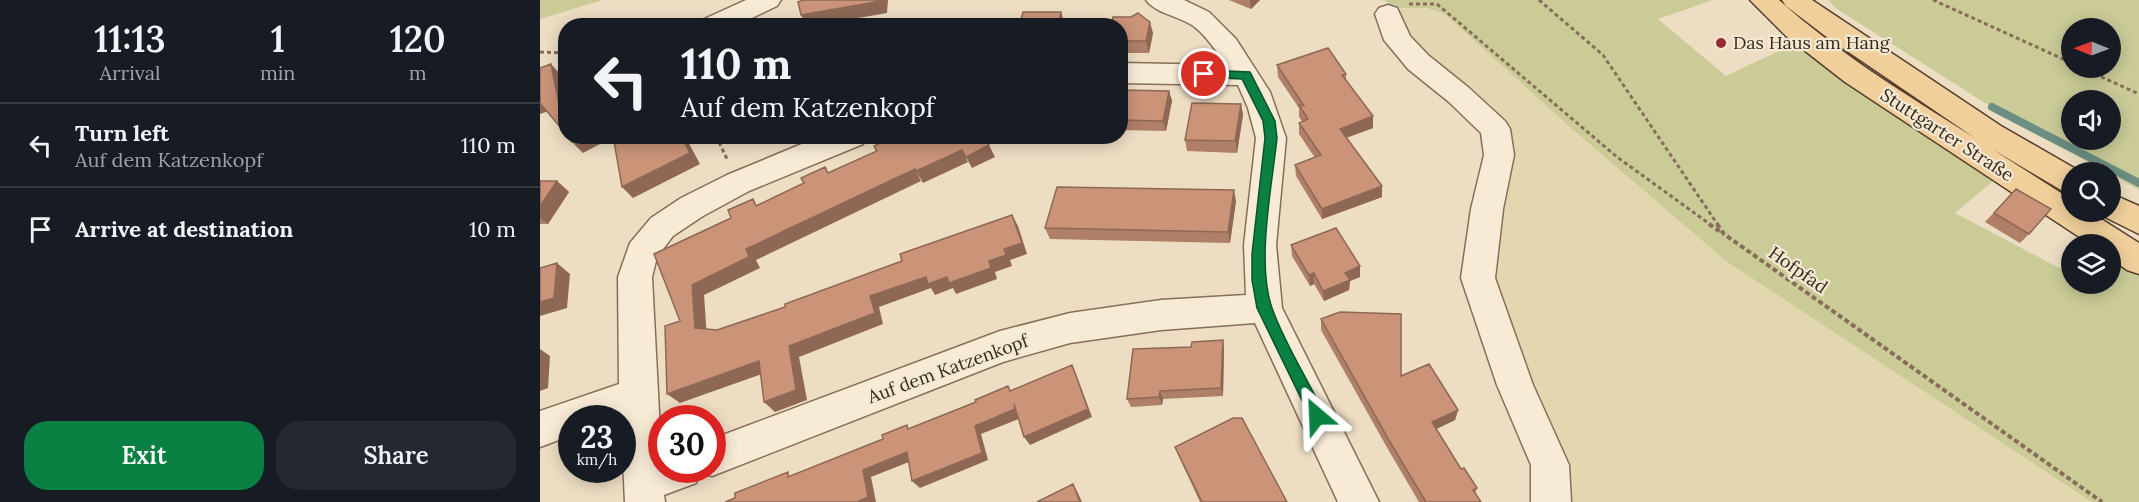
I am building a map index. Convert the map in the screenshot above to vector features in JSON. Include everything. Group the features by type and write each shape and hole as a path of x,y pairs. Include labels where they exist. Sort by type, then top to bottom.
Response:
{"main road":[{"name":"Stuttgarter Straße","path":"1763,0 1796,30 1855,75 2139,260"},
{"path":"1795,0 1838,32 1990,134 2061,176"},
{"path":"2121,211 2139,221"}],"street":[{"path":"729,18 768,0"},
{"path":"1158,0 1186,11 1204,22 1218,36 1246,75 1269,121 1271,138 1258,254 1259,280 1264,308 1359,502"},
{"path":"1388,14 1398,40 1418,62 1459,95 1495,129 1500,155 1486,209 1478,278 1515,385 1550,465 1551,502"},
{"path":"1128,73 1246,75"},
{"path":"661,483 645,493 638,394 635,277 642,252 662,227 692,207 738,183 833,144"},
{"name":"Auf dem Katzenkopf","path":"726,453 1000,347 1070,328 1138,318 1264,308"},
{"path":"540,429 638,394"}],"path":[{"name":"Hofpfad","path":"1539,0 1603,55 1724,234 2102,502"},
{"path":"1934,0 2061,58"},
{"path":"1388,14 1412,2 1437,4 1617,157 1724,234"},
{"path":"540,52 558,53"},
{"path":"2104,78 2139,94"}],"shaded area":[{"path":"1393,8 1427,8 1445,14 1571,128 1726,261 2097,502 1563,502 1493,286 1507,157 1401,39"}],"green space":[{"path":"540,0 603,0 540,19"},
{"path":"1384,0 1713,0 1658,19 1726,76 1794,44 1998,177 1955,213 2061,269 2061,294 2121,294 2121,254 2139,266 2139,502 2092,502 1726,261 1571,128 1445,14 1427,8 1393,8"},
{"path":"1828,0 2139,0 2139,190 2121,180 2121,162 2089,162 2067,150 2121,150 2121,90 2061,90 2061,147 2004,115 1837,9"}],"building":[{"path":"803,0 881,1 801,15 798,2"},
{"path":"1023,12 1061,12 1060,18 1021,18"},
{"path":"1138,13 1150,22 1146,41 1128,41 1128,18 1113,18 1131,17"},
{"path":"1328,48 1346,74 1342,75 1373,116 1340,129 1382,186 1322,209 1295,165 1321,155 1299,123 1308,119 1299,105 1304,106 1277,65"},
{"path":"551,64 558,100 558,124 540,103 540,68"},
{"path":"1128,90 1169,91 1163,121 1128,120"},
{"path":"1192,103 1241,104 1235,141 1185,140"},
{"path":"614,144 685,144 690,153 622,187"},
{"path":"878,144 989,145 966,157 962,150 916,171 915,169 746,249 749,257 692,285 695,328 717,330 785,307 785,304 902,261 900,254 1012,215 1022,243 1004,249 1006,255 989,261 991,268 949,283 947,277 928,284 926,277 870,296 875,313 789,346 796,390 764,402 759,361 667,394 665,326 680,321 654,254 731,218 728,210 753,199 756,206 804,183 801,178 825,167 828,173 877,151 874,146"},
{"path":"540,181 557,181 540,206"},
{"path":"1057,187 1234,190 1228,232 1045,228"},
{"path":"2016,189 2051,209 2029,234 1994,213"},
{"path":"1336,228 1360,266 1345,273 1350,280 1323,291 1314,273 1309,275 1291,245"},
{"path":"557,263 554,298 540,302 540,268"},
{"path":"1340,312 1401,314 1401,376 1429,364 1458,410 1432,422 1461,469 1464,468 1477,488 1473,490 1481,502 1426,502 1321,319"},
{"path":"1223,340 1221,388 1160,391 1159,397 1127,399 1133,349 1191,347 1192,342"},
{"path":"1072,365 1088,409 1024,437 1014,404 1015,409 975,426 982,453 912,481 907,452 863,470 868,497 857,502 725,502 735,498 735,493 788,472 788,477 883,439 882,435 907,425 908,429 976,402 975,400 1008,386 1010,391"},
{"path":"1233,418 1242,418 1287,502 1202,502 1175,447"},
{"path":"1073,484 1080,502 1037,502"}],"waterway":[{"path":"1992,107 2139,183"}],"place":[{"name":"Das Haus am Hang","path":"1721,43"}],"route":[{"path":"1204,74 1246,75 1269,121 1271,138 1258,254 1259,280 1264,308 1317,416"}]}
